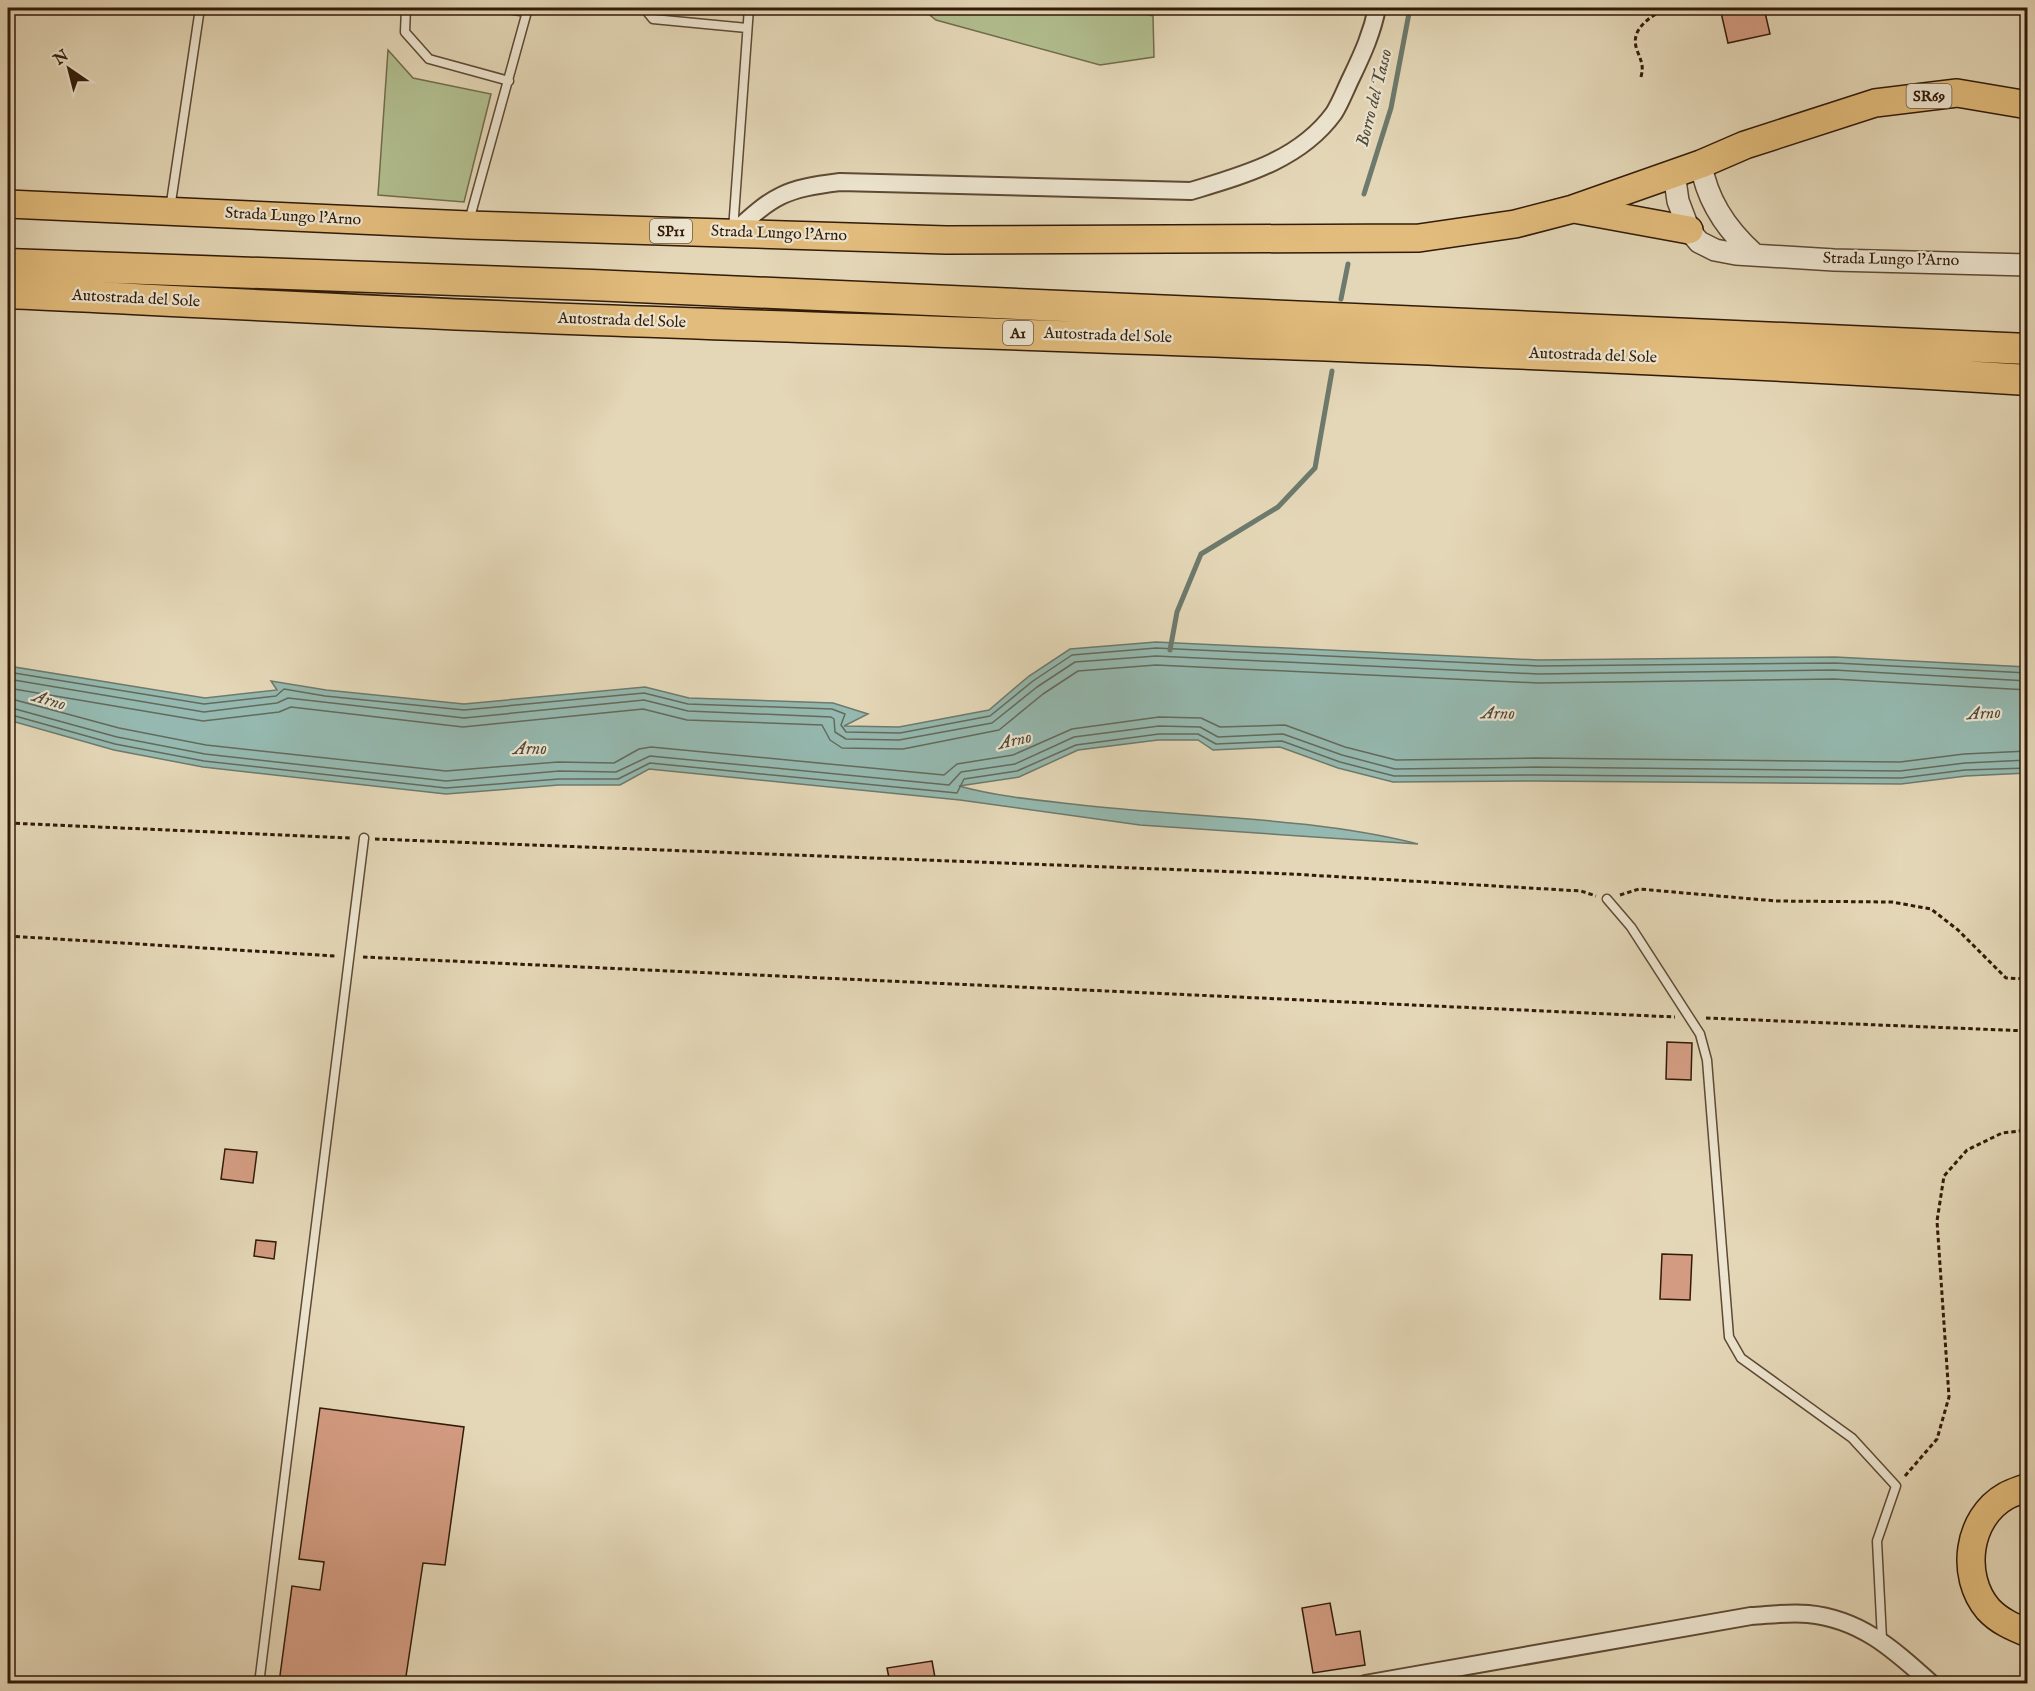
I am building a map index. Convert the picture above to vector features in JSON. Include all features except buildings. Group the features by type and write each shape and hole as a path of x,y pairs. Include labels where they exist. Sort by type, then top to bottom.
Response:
{"highway":[{"name":"Autostrada del Sole","path":"8,264 604,286 2028,349"},
{"name":"Autostrada del Sole","path":"8,293 592,320 1106,336 1719,361 2028,380"}],"main road":[{"name":"Strada Lungo l'Arno","path":"8,204 468,225 946,240 1419,238 1515,224 1573,208 1701,164 1745,145 1875,102 1957,93 2028,105"},
{"path":"1573,208 1689,230"},
{"path":"2028,1487 2005,1496 1986,1513 1974,1536 1970,1562 1975,1587 1988,1609 2008,1626 2028,1633"}],"street":[{"path":"733,233 765,204 796,188 840,182 1191,191 1240,176 1279,160 1307,142 1334,112 1371,37 1377,8"},
{"path":"1701,164 1704,184 1719,213 1739,241 1755,254"},
{"path":"1674,172 1678,201 1689,230"},
{"name":"Strada Lungo l'Arno","path":"1689,230 1699,242 1715,250 1736,254 1834,260 2028,265"},
{"path":"1365,1683 1751,1616 1808,1614 1850,1624 1881,1639 1932,1683"}],"lane":[{"path":"170,212 200,8"},
{"path":"406,8 405,32 429,59 508,81"},
{"path":"468,225 528,10 501,8"},
{"path":"644,8 653,19 747,28"},
{"path":"733,233 749,8"},
{"path":"259,1683 363,838"},
{"path":"1607,899 1631,927 1700,1034 1707,1060 1729,1337 1740,1358 1852,1438 1896,1486 1877,1541 1881,1639"}],"path":[{"path":"1641,77 1644,65 1635,47 1636,33 1644,21 1667,8"},
{"path":"8,823 1291,874 1581,891 1607,899 1639,889 1776,901 1892,902 1931,909 1958,930 2006,978 2028,979"},
{"path":"8,936 347,956 2028,1031"},
{"path":"1896,1486 1937,1439 1949,1397 1937,1221 1944,1176 1967,1150 2002,1133 2028,1130"}],"green space":[{"path":"921,8 1126,8 1153,16 1154,57 1100,65 936,20"},
{"path":"388,50 413,78 491,94 464,202 378,195"}],"water":[{"name":"Arno","path":"1156,642 1538,660 1835,657 2027,667 2027,773 1966,776 1901,784 1393,782 1338,768 1280,747 1213,750 1198,740 1158,740 1078,750 1019,777 959,786 1001,795 1115,809 1333,828 1418,844 1140,825 960,800 649,769 620,785 559,785 446,794 203,767 114,750 8,720 8,666 205,698 277,690 271,681 326,690 464,704 645,687 689,698 833,703 868,714 844,726 899,727 989,710 1029,676 1070,649"}],"waterway":[{"name":"Borro del Tasso","path":"1364,194 1391,108 1410,8"},
{"name":"Borro del Tasso","path":"1341,299 1348,264"},
{"name":"Borro del Tasso","path":"1170,650 1177,612 1201,554 1278,507 1315,468 1332,371"}]}
